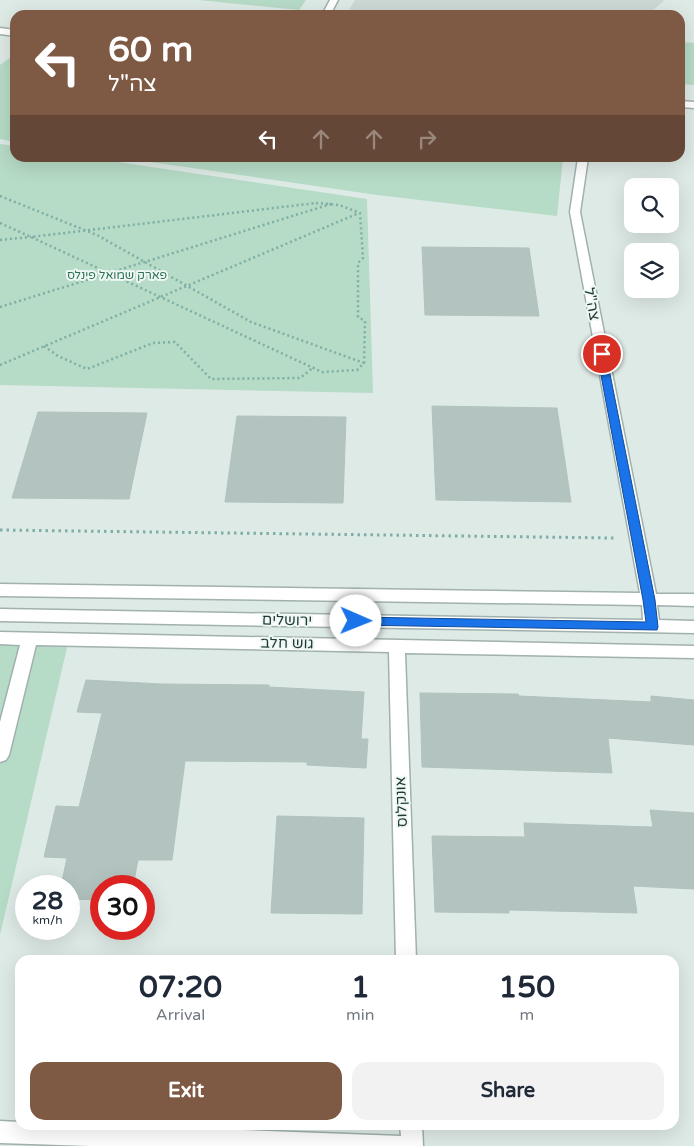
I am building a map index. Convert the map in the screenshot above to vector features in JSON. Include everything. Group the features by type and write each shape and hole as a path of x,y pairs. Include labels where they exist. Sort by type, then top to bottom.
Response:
{"street":[{"name":"צה\"ל","path":"582,162 575,212 649,600 652,627"},
{"name":"ירושלים","path":"0,590 694,600"},
{"name":"ירושלים","path":"0,615 694,627"},
{"name":"גוש חלב","path":"0,638 694,652"},
{"path":"0,755 30,638"},
{"name":"אונקלוס","path":"396,645 406,955"},
{"path":"411,1130 412,1146"},
{"path":"0,1132 398,1146"}],"path":[{"path":"0,196 86,230 251,322 364,363"},
{"path":"0,240 316,203 347,205 360,213"},
{"path":"0,307 334,203"},
{"path":"0,365 159,296 360,213"},
{"path":"0,223 322,372 338,372 357,370 364,363 365,321 358,317 358,263 362,258 360,213"},
{"path":"44,346 58,356 87,369 153,343 175,342 211,379 300,378 314,368"},
{"path":"0,530 637,538"}],"shaded area":[{"path":"355,0 664,1 653,10 349,10"}],"green space":[{"path":"198,0 306,0 299,10"},
{"path":"685,42 694,43 694,85 685,84"},
{"path":"10,58 10,141 0,139 0,65"},
{"name":"פארק שמואל פינלס","path":"0,144 10,145 10,162 118,162 367,199 373,393 0,385"},
{"path":"150,162 563,162 557,216 377,195"},
{"path":"0,638 69,639 0,935"}],"building":[{"path":"422,247 529,248 539,316 425,315"},
{"path":"432,406 557,408 571,502 436,500"},
{"path":"38,412 147,413 129,499 12,498"},
{"path":"237,416 346,417 343,503 225,502"},
{"path":"86,680 161,684 269,685 269,687 364,692 361,739 368,739 366,768 307,765 307,762 185,761 172,860 138,860 135,875 90,875 90,900 80,899 80,875 63,875 67,858 44,857 56,806 79,807 102,713 77,712"},
{"path":"420,693 518,694 519,696 651,702 651,696 694,700 694,745 608,738 612,773 422,767"},
{"path":"650,810 694,813 694,889 633,886 637,913 509,910 509,913 435,912 432,836 525,837 524,823 653,827"},
{"path":"277,816 364,818 362,914 271,913"}],"route":[{"path":"356,621 652,627 649,600 602,354"}]}
